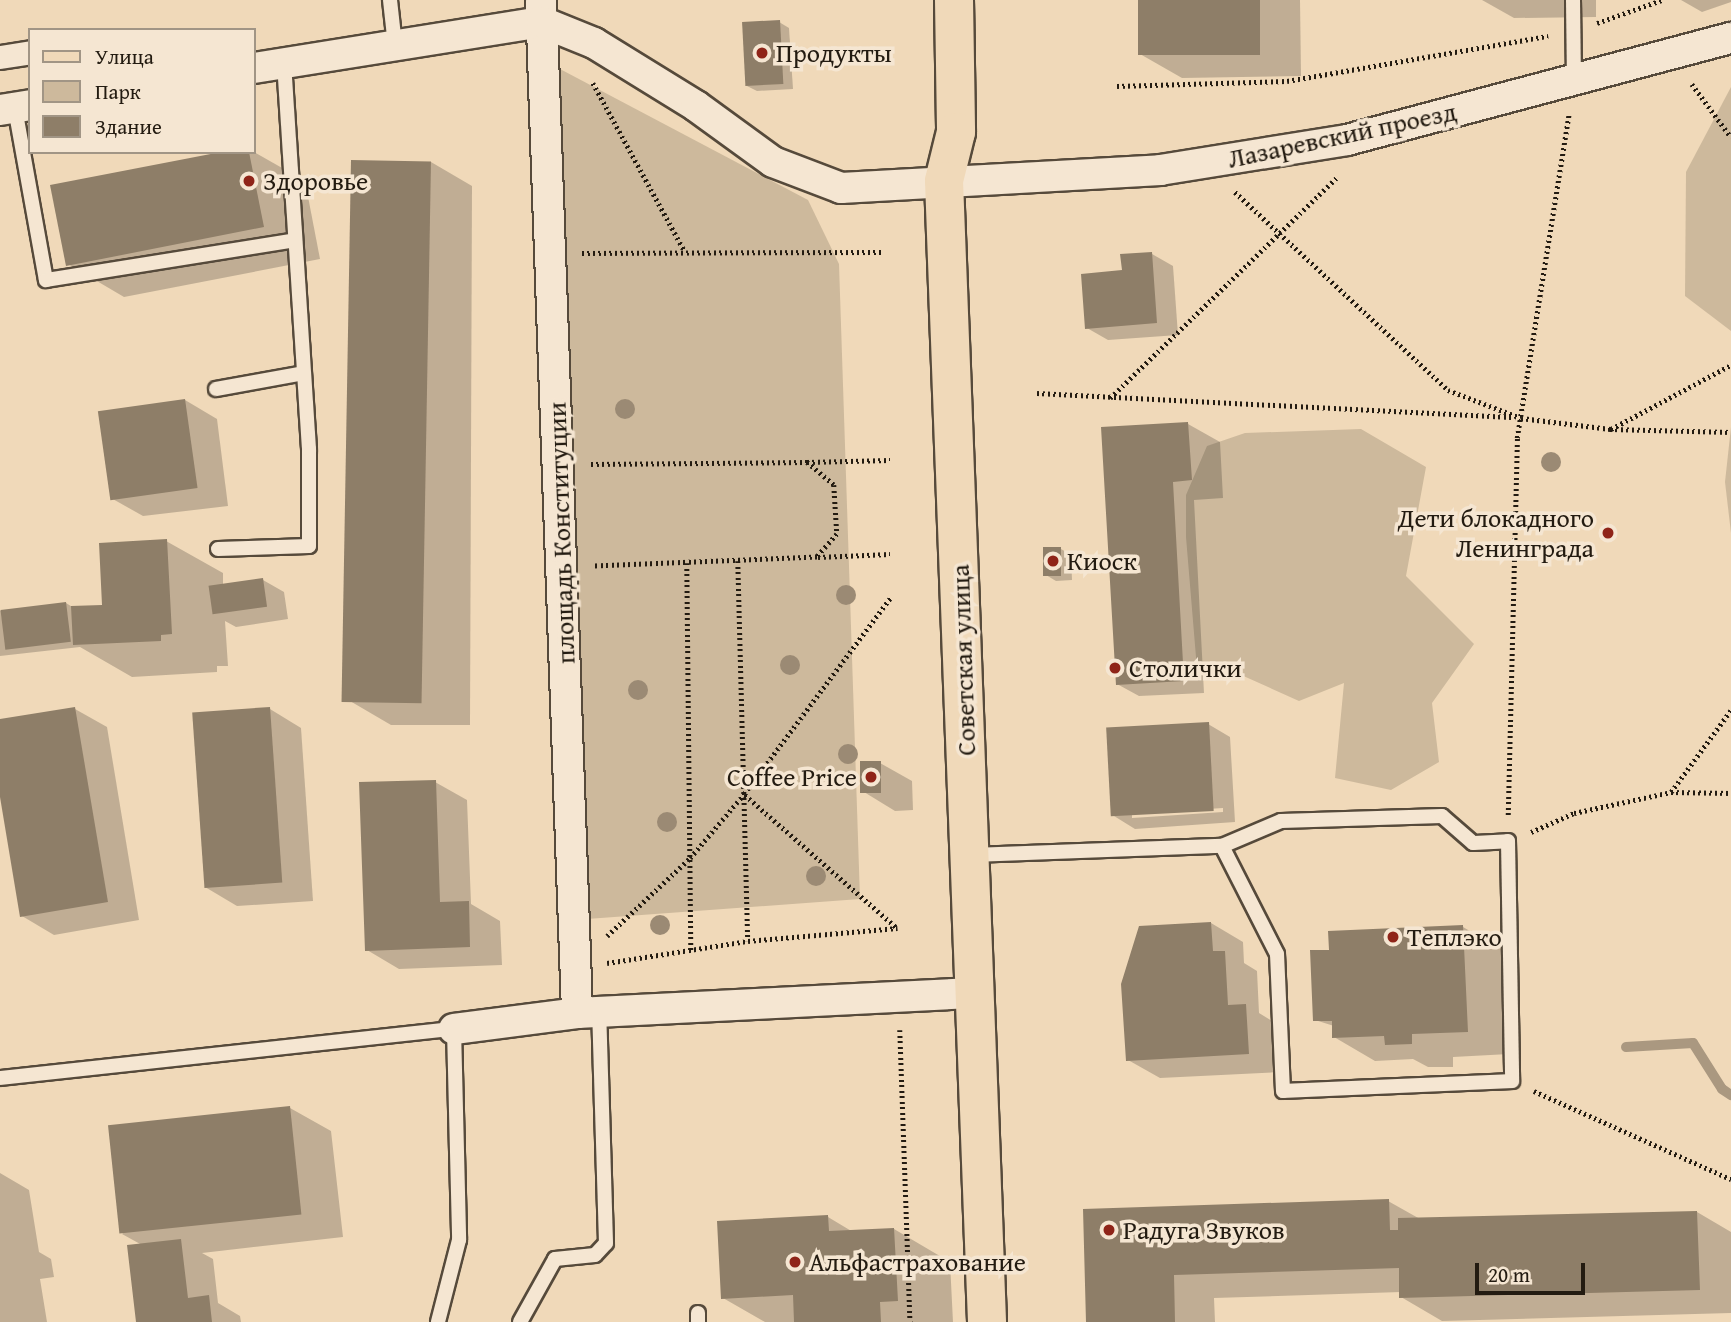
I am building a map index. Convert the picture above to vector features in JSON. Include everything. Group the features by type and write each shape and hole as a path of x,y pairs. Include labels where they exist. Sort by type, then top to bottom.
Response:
{"main road":[{"name":"Советская улица","path":"954,0 956,132 944,181 972,855 974,993 987,1322"}],"street":[{"path":"256,68 395,45 547,7"},
{"name":"Лазаревский проезд","path":"547,7 594,43 696,106 773,162 841,188 1160,170 1347,140 1574,82 1731,38"},
{"name":"площадь Конституции","path":"547,7 543,53 562,568 588,1013"},
{"path":"0,57 28,52"},
{"path":"454,1030 588,1013 974,993"}],"lane":[{"path":"390,0 395,45"},
{"path":"1573,0 1574,82"},
{"path":"218,549 309,546 304,373 284,63"},
{"path":"15,108 46,280 295,240"},
{"path":"216,389 304,373"},
{"path":"972,855 1222,846 1281,821 1441,816 1473,843 1508,841 1512,1081 1283,1091 1277,954 1222,846"},
{"path":"520,1322 555,1259 595,1255 606,1243 588,1013"},
{"path":"0,1078 454,1030 459,1240 438,1322"}],"path":[{"path":"1117,86 1287,80 1573,32 1662,0"},
{"path":"587,72 685,252"},
{"path":"1686,76 1731,137"},
{"path":"1574,82 1521,418 1508,841 1574,813 1671,792 1731,793"},
{"path":"1203,163 1448,390 1521,418"},
{"path":"1109,398 1347,167"},
{"path":"551,254 882,252"},
{"path":"1610,429 1731,365"},
{"path":"1037,393 1521,418 1610,429 1731,432"},
{"path":"558,465 890,460"},
{"path":"807,462 834,485 837,534 817,557"},
{"path":"562,568 890,554"},
{"path":"738,561 748,941"},
{"path":"687,563 691,952"},
{"path":"596,566 597,580"},
{"path":"603,925 603,939 690,858 744,794 891,597"},
{"path":"1671,792 1731,710"},
{"path":"603,951 603,964 748,941 897,928 744,794"},
{"path":"899,998 911,1322"},
{"path":"1512,1081 1731,1179"}],"green space":[{"path":"560,69 808,200 839,264 860,899 587,919"},
{"path":"1731,87 1731,331 1685,296 1686,172"},
{"path":"1731,427 1731,533 1725,482"},
{"path":"1361,429 1426,467 1406,576 1474,644 1432,703 1439,762 1391,790 1335,778 1344,683 1299,701 1239,674 1198,681 1186,537 1186,495 1207,446 1245,433"}],"building":[{"path":"1138,0 1260,0 1260,55 1138,55"},
{"name":"Продукты","path":"780,20 783,84 745,86 742,22"},
{"path":"211,154 249,154 264,227 66,266 50,185"},
{"path":"351,160 431,161 422,703 342,702"},
{"path":"1152,252 1157,323 1085,329 1081,274 1122,270 1120,254"},
{"path":"185,399 198,488 110,500 98,411"},
{"path":"1188,422 1192,480 1173,482 1184,681 1116,685 1101,427"},
{"path":"167,539 172,634 161,635 161,641 73,645 71,606 102,605 99,543"},
{"name":"Киоск","path":"1043,547 1061,547 1061,576 1043,576"},
{"path":"263,578 267,607 213,614 209,586"},
{"path":"66,602 71,642 5,650 0,610"},
{"path":"75,707 108,902 20,917 0,797 0,719"},
{"path":"270,707 282,883 204,888 192,712"},
{"path":"1209,722 1214,811 1111,816 1106,727"},
{"name":"Coffee Price","path":"860,761 881,761 881,793 860,793"},
{"path":"436,780 440,902 469,901 470,947 365,951 359,782"},
{"path":"1211,922 1213,951 1225,951 1228,1005 1246,1004 1249,1054 1126,1061 1121,984 1139,926"},
{"path":"1463,925 1468,1032 1412,1034 1412,1044 1385,1045 1384,1036 1332,1038 1332,1021 1313,1021 1310,950 1329,950 1328,931"},
{"path":"290,1106 301,1214 119,1234 108,1125"},
{"path":"1389,1199 1390,1230 1398,1230 1398,1218 1697,1211 1700,1290 1399,1298 1399,1268 1174,1275 1175,1322 1086,1322 1083,1209"},
{"path":"828,1215 829,1231 894,1228 898,1301 880,1302 881,1322 794,1322 793,1295 721,1299 717,1221"},
{"path":"181,1239 188,1298 209,1295 212,1322 136,1322 127,1245"}],"waterway":[{"path":"1626,1047 1693,1043 1722,1089 1731,1095"}],"place":[{"name":"Продукты","path":"762,53"},
{"name":"Здоровье","path":"249,181"},
{"name":"Дети блокадного Ленинграда","path":"1608,533"},
{"name":"Киоск","path":"1053,561"},
{"name":"Столички","path":"1115,668"},
{"name":"Coffee Price","path":"871,777"},
{"name":"Теплэко","path":"1393,937"},
{"name":"Радуга Звуков","path":"1109,1230"},
{"name":"Альфастрахование","path":"795,1262"}]}
